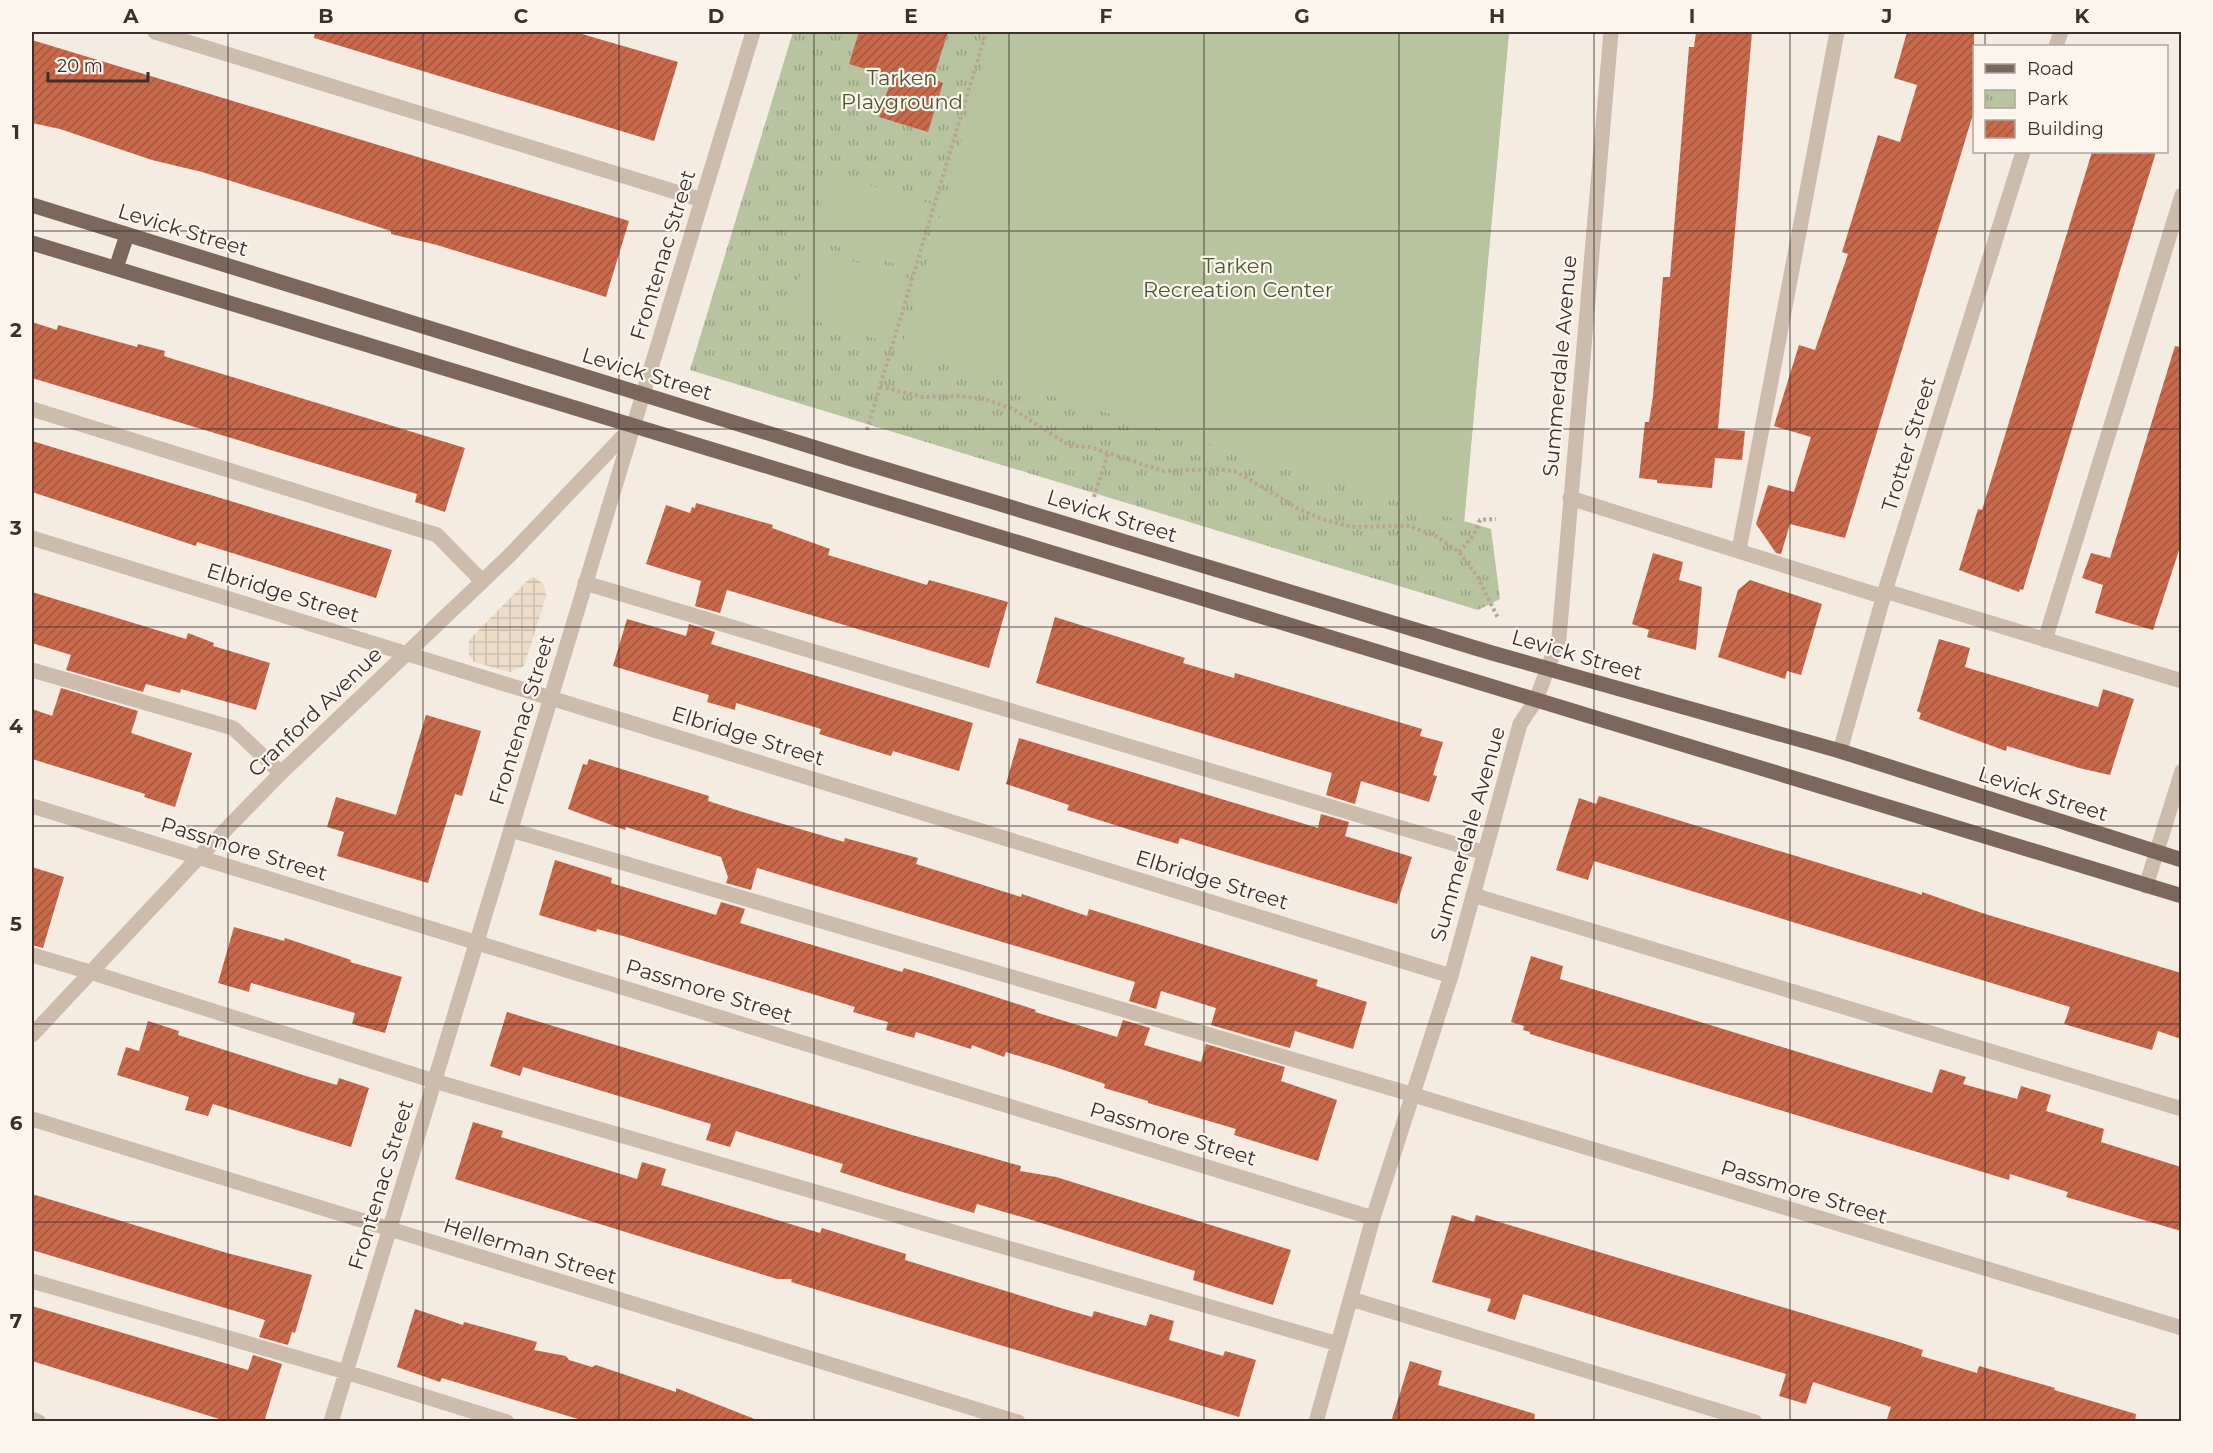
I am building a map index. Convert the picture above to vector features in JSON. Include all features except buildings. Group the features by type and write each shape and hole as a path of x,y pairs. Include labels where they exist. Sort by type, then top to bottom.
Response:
{"main road":[{"name":"Levick Street","path":"32,205 858,461 1546,668 1840,751 2181,860"},
{"path":"116,268 128,235"},
{"path":"32,243 2181,896"}],"street":[{"path":"155,32 702,200"},
{"name":"Frontenac Street","path":"331,1422 753,32"},
{"name":"Summerdale Avenue","path":"1316,1422 1373,1218 1451,976 1520,724 1536,700 1558,638 1611,32"},
{"path":"1739,550 1837,32"},
{"name":"Trotter Street","path":"1840,751 1884,594 2024,153"},
{"path":"2045,640 2181,195"},
{"path":"32,409 437,535 482,581"},
{"name":"Cranford Avenue","path":"32,1035 281,773 482,581 633,426"},
{"path":"1570,498 1884,594 2181,681"},
{"name":"Elbridge Street","path":"32,538 1451,976"},
{"path":"585,584 1485,853"},
{"path":"32,670 233,728 281,773"},
{"path":"2146,886 2181,771"},
{"name":"Passmore Street","path":"32,806 1373,1218"},
{"name":"Passmore Street","path":"511,830 1414,1095 2181,1328"},
{"path":"1473,895 2181,1109"},
{"path":"32,955 434,1081 1338,1344"},
{"name":"Hellerman Street","path":"32,1119 1018,1422"},
{"path":"32,1281 346,1372 507,1422"},
{"path":"1351,1299 1755,1422"},
{"path":"32,1419 39,1422"}],"path":[{"path":"867,430 986,32"},
{"path":"880,386 922,397 961,396 988,400 1013,409 1070,446 1089,447 1164,471 1217,469 1237,472 1297,508 1319,518 1352,527 1409,526 1436,536 1459,552 1477,576 1498,618"},
{"path":"1094,497 1108,453"},
{"path":"1459,552 1474,535 1480,520 1497,519"}],"green space":[{"name":"Tarken Recreation Center","path":"793,32 1509,32 1464,521 1491,529 1500,599 1478,610 690,370"},
{"name":"Tarken Recreation Center","path":"993,32 1509,32 1464,522 901,350"},
{"path":"830,173 932,204 912,269 810,238"},
{"path":"808,248 909,278 890,343 789,313"}],"shaded area":[{"path":"531,577 544,585 546,596 524,666 510,672 474,662 469,655 469,640"}],"park label":[{"name":"Tarken Playground","path":"902,90"}]}
